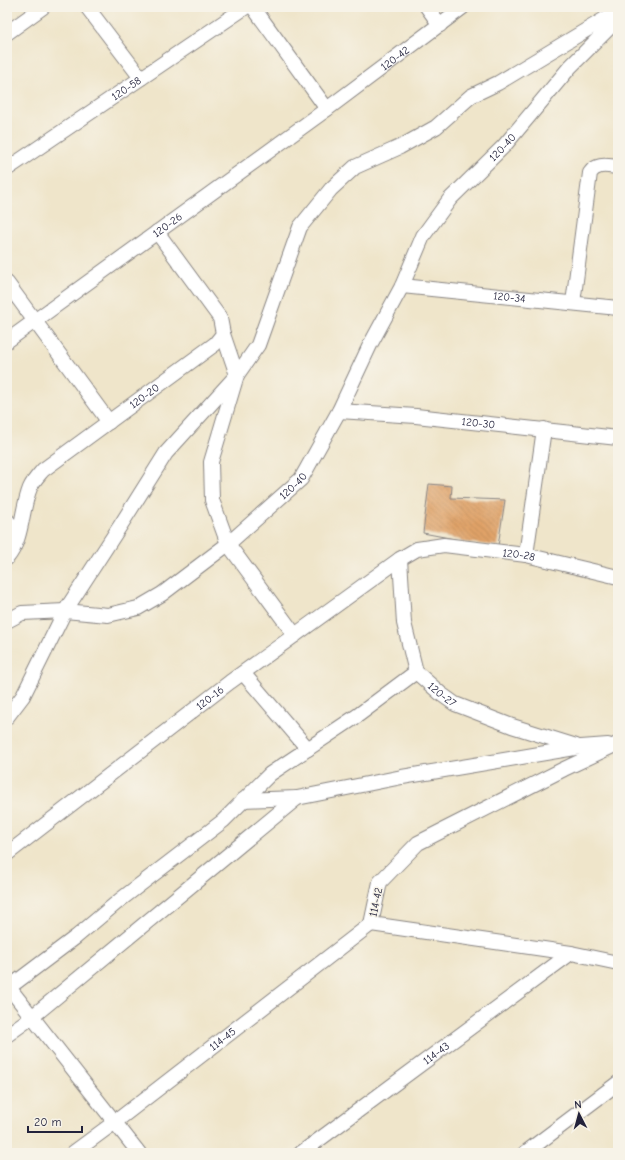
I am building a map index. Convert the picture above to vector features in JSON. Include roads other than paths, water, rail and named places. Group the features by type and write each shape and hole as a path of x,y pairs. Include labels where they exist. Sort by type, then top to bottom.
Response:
{"street":[{"path":"7,33 43,7"},
{"path":"87,7 141,78"},
{"name":"120-58","path":"7,169 246,7"},
{"path":"253,7 327,109"},
{"path":"427,7 440,25"},
{"name":"120-42","path":"327,109 463,7"},
{"path":"7,718 23,696 65,611 166,453 237,376 258,344 300,227 336,184 354,167 400,147 436,128 471,96 498,83 618,11"},
{"name":"120-40","path":"7,620 22,613 65,611 108,615 138,608 162,594 228,544 301,479 339,411 370,345 402,286 423,236 450,199 504,146 570,67 618,19"},
{"name":"120-26","path":"7,341 327,109"},
{"path":"572,303 590,173 599,165 618,167"},
{"path":"157,232 220,318 223,334 237,376 211,462 212,500 228,544 295,635"},
{"path":"7,283 109,422"},
{"name":"120-34","path":"402,286 618,308"},
{"name":"120-20","path":"7,558 15,547 30,489 35,479 43,470 215,344 223,334"},
{"name":"120-30","path":"339,411 416,416 618,438"},
{"path":"526,554 544,429"},
{"path":"7,520 18,535"},
{"name":"120-28","path":"417,549 444,545 526,554 618,577"},
{"name":"120-16","path":"7,854 243,673 400,559 417,549"},
{"path":"139,1153 8,987 76,937 120,900 223,821 270,774 357,716 416,672 404,623 400,559"},
{"name":"120-27","path":"416,672 455,704 512,726 581,747"},
{"path":"243,673 308,749"},
{"path":"243,800 297,798 410,776 581,747 618,744"},
{"name":"114-42","path":"618,744 564,769 418,843 380,882 371,924 571,953 618,964"},
{"path":"7,1035 32,1017 297,798"},
{"name":"114-45","path":"73,1153 371,924"},
{"name":"114-43","path":"301,1153 571,953"},
{"path":"525,1153 618,1083"}]}
